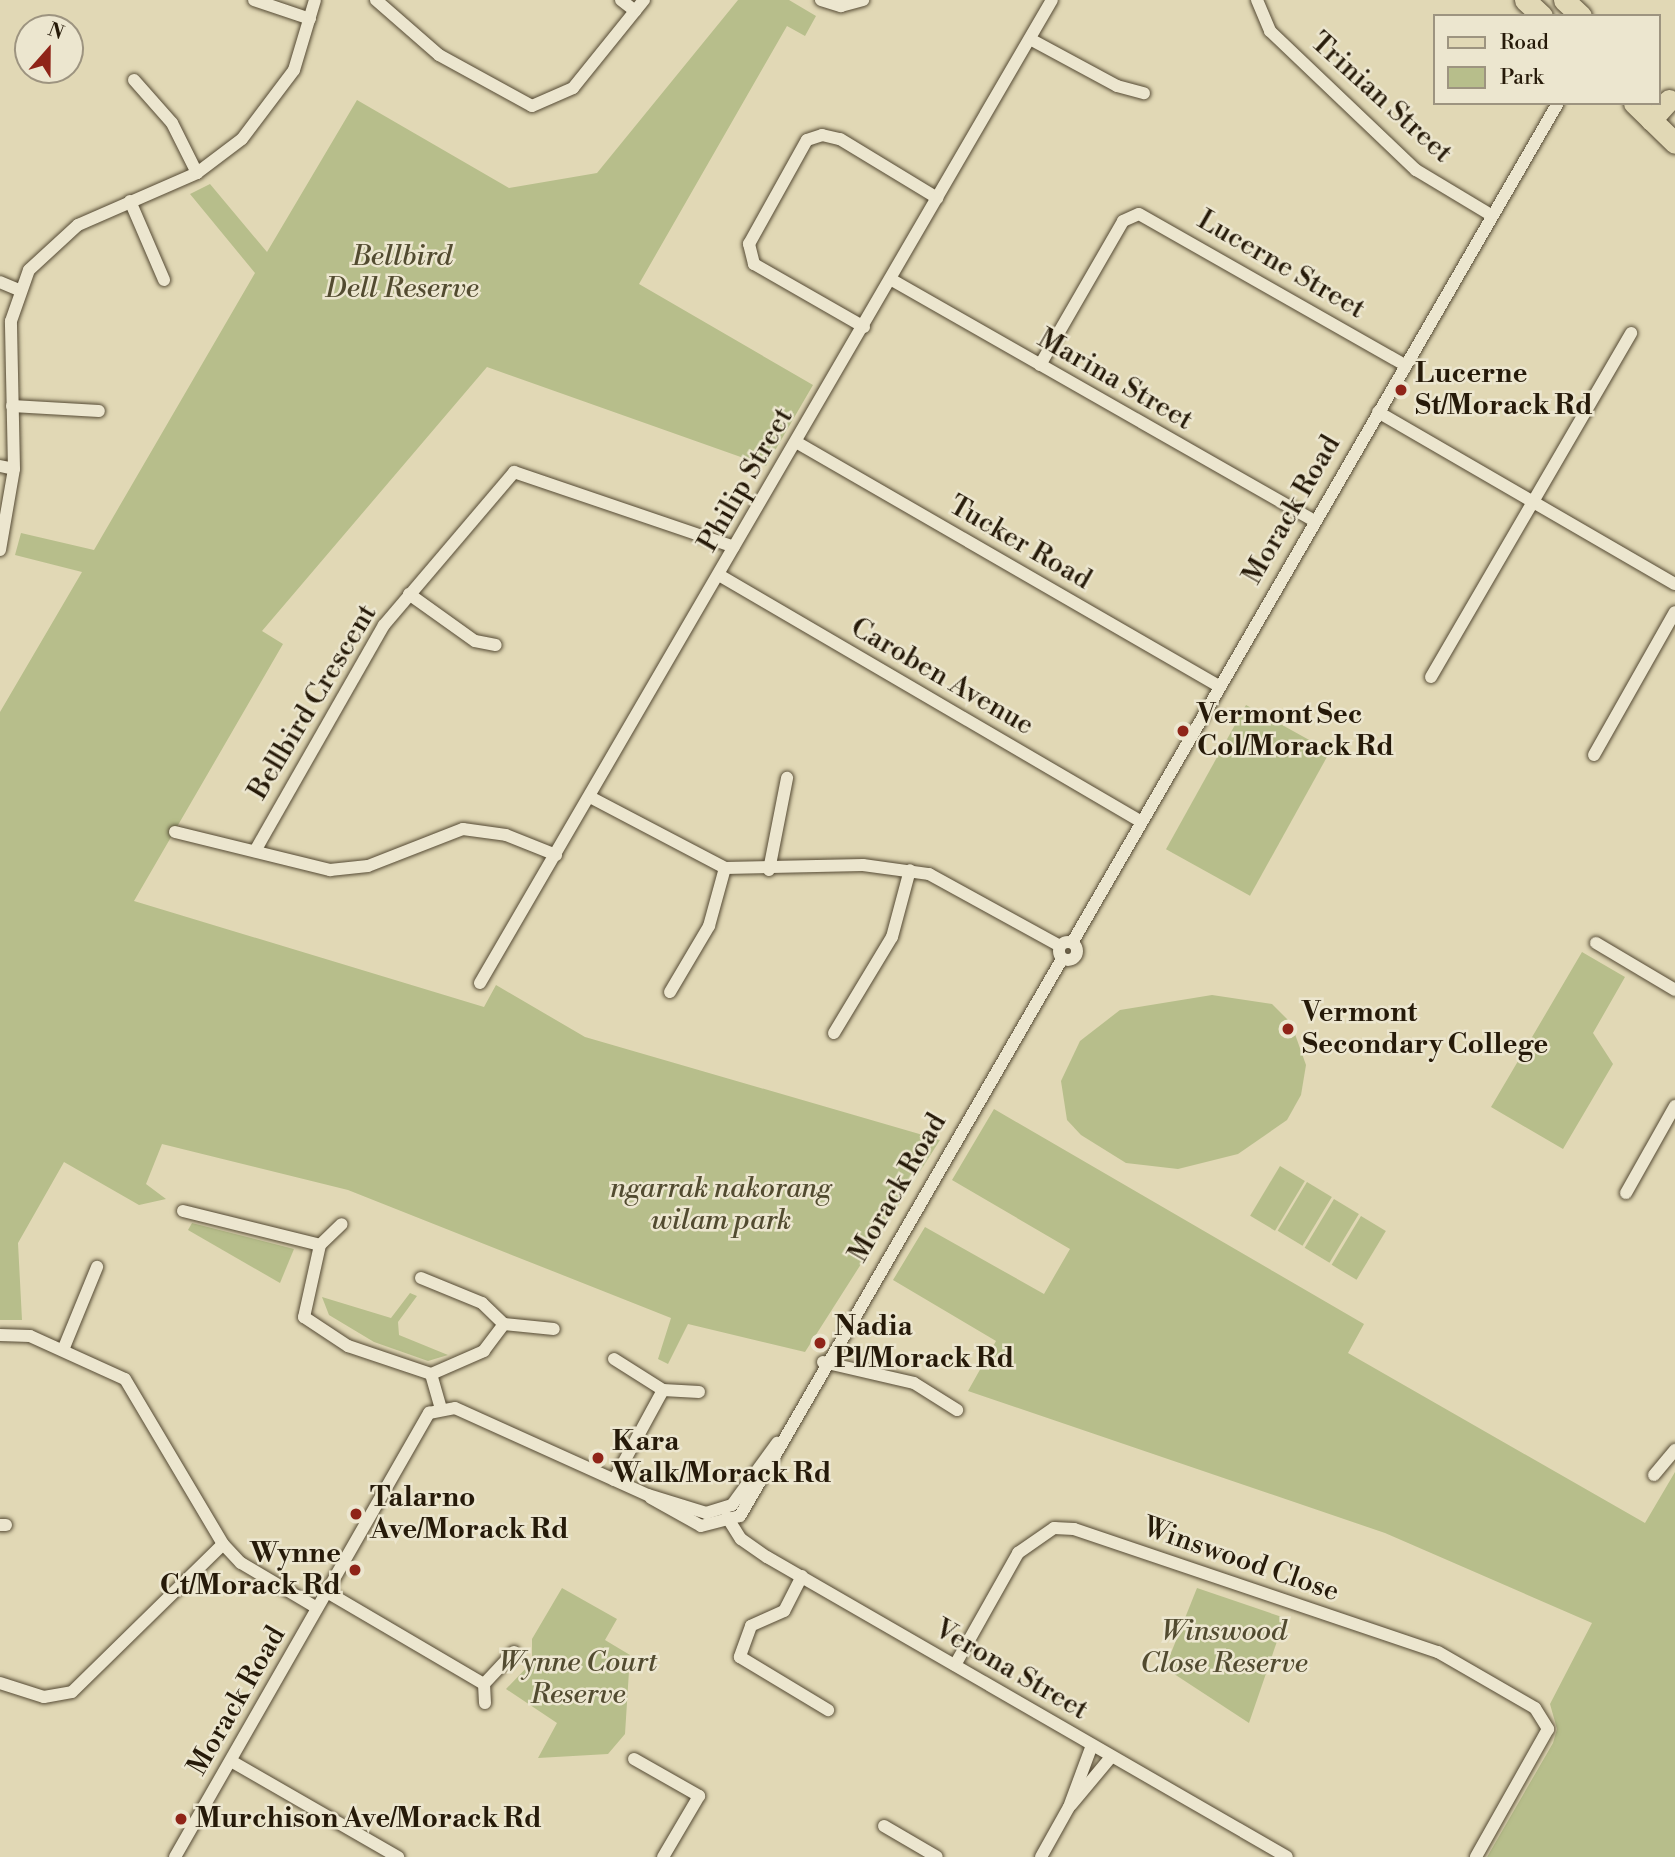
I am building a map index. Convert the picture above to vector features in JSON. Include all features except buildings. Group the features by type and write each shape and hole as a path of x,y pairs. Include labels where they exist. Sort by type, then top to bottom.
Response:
{"main road":[{"path":"1525,0 1540,14"},
{"path":"1564,0 1579,14"},
{"path":"1651,120 1670,98"},
{"path":"1636,105 1675,142"}],"street":[{"path":"0,550 14,469 9,348 19,290 59,238 130,201 197,173 272,106 294,70 315,7 254,0"},
{"path":"376,0 439,55 532,106 573,88 644,0"},
{"path":"621,0 635,11"},
{"path":"821,0 841,6 863,0"},
{"name":"Philip Street","path":"480,983 892,280 1052,0"},
{"name":"Trinian Street","path":"1257,0 1270,31 1416,170 1490,215"},
{"path":"1030,39 1117,86 1144,93"},
{"path":"134,80 172,123 197,173"},
{"name":"Morack Road","path":"727,1516 776,1443 1141,822 1490,215 1557,105"},
{"path":"864,327 754,264 749,244 807,140 822,135 840,139 937,198"},
{"path":"130,201 164,280"},
{"name":"Lucerne Street","path":"1040,365 1130,216 1150,218 1405,365"},
{"name":"Marina Street","path":"892,280 1314,521"},
{"path":"0,282 19,290"},
{"path":"1432,677 1631,332"},
{"path":"12,406 80,405 99,411"},
{"path":"1378,412 1675,584"},
{"name":"Tucker Road","path":"796,442 1219,686"},
{"path":"0,466 14,469"},
{"name":"Bellbird Crescent","path":"255,851 384,625 514,472 734,547"},
{"name":"Caroben Avenue","path":"719,575 1141,822"},
{"path":"410,594 475,641 496,645"},
{"path":"1594,755 1675,612"},
{"path":"769,870 788,778"},
{"path":"590,797 725,868 769,870 863,865 910,870 950,883 1065,949"},
{"path":"175,832 349,870 463,828 506,835 556,855"},
{"path":"670,992 709,926 725,868"},
{"path":"834,1033 892,937 910,870"},
{"path":"1596,943 1675,990"},
{"path":"1626,1193 1675,1106"},
{"path":"183,1210 320,1245"},
{"path":"342,1224 320,1245 304,1317 348,1346 430,1374 484,1351 504,1324"},
{"path":"63,1350 97,1267"},
{"path":"421,1278 482,1303 504,1324 554,1329"},
{"path":"0,1335 30,1336 125,1379 137,1393 223,1544 240,1563 317,1608"},
{"path":"614,1359 663,1390 699,1392"},
{"path":"823,1362 915,1384 957,1410"},
{"path":"430,1374 440,1406 469,1413 648,1495 706,1513 727,1516"},
{"path":"614,1480 663,1390"},
{"name":"Morack Road","path":"176,1857 423,1423 440,1406"},
{"path":"1654,1475 1675,1450"},
{"name":"Verona Street","path":"727,1516 741,1539 1287,1857"},
{"name":"Winswood Close","path":"955,1665 1026,1542 1054,1528 1074,1529 1438,1652 1535,1708 1545,1720 1545,1738 1476,1857"},
{"path":"0,1684 44,1697 72,1692 223,1544"},
{"path":"802,1576 784,1611 751,1626 740,1657 828,1710"},
{"path":"327,1592 484,1684"},
{"path":"485,1703 484,1684 514,1652"},
{"path":"1041,1857 1069,1807 1092,1745"},
{"path":"1069,1807 1111,1756"},
{"path":"634,1759 699,1797 663,1857"},
{"path":"231,1760 398,1857"},
{"path":"884,1826 937,1857"}],"green space":[{"name":"Bellbird Dell Reserve","path":"738,0 789,0 816,16 805,36 787,26 639,284 813,385 766,466 487,367 262,631 283,644 134,901 484,1007 496,985 585,1037 940,1140 805,1352 688,1324 668,1364 658,1359 671,1318 348,1190 162,1144 146,1184 166,1199 139,1205 64,1162 18,1243 22,1320 0,1320 0,712 82,572 15,555 21,533 94,550 255,273 190,194 210,184 267,252 357,100 509,188 597,173"},
{"path":"1246,705 1330,752 1250,896 1166,849"},
{"path":"1582,952 1625,977 1593,1033 1613,1064 1563,1149 1491,1107"},
{"path":"1212,995 1272,1004 1291,1023 1306,1065 1301,1095 1287,1120 1238,1154 1178,1169 1126,1163 1081,1135 1067,1120 1061,1081 1080,1041 1120,1010"},
{"name":"ngarrak nakorang wilam park","path":"994,1109 1364,1324 1348,1353 1645,1523 1675,1472 1675,1857 1487,1857 1553,1743 1557,1729 1550,1704 1592,1623 1385,1533 968,1391 996,1341 893,1280 925,1227 1044,1294 1070,1249 952,1180"},
{"path":"1280,1166 1305,1181 1275,1231 1250,1216"},
{"path":"1307,1182 1332,1197 1303,1246 1278,1231"},
{"path":"1334,1199 1359,1214 1330,1263 1305,1248"},
{"path":"1361,1216 1386,1231 1357,1280 1332,1265"},
{"path":"192,1223 294,1249 280,1283 188,1230"},
{"path":"410,1293 417,1296 398,1322 399,1335 448,1355 428,1361 374,1342 329,1315 322,1297 391,1318"},
{"name":"Wynne Court Reserve","path":"562,1588 617,1619 605,1640 630,1655 625,1734 608,1754 538,1758 557,1723 506,1689 532,1662 532,1639"},
{"name":"Winswood Close Reserve","path":"1197,1588 1285,1618 1249,1723 1165,1668"}],"place":[{"name":"Lucerne St/Morack Rd","path":"1401,390"},
{"name":"Vermont Sec Col/Morack Rd","path":"1183,731"},
{"name":"Vermont Secondary College","path":"1288,1029"},
{"name":"Nadia Pl/Morack Rd","path":"820,1343"},
{"name":"Kara Walk/Morack Rd","path":"598,1458"},
{"name":"Talarno Ave/Morack Rd","path":"356,1514"},
{"name":"Wynne Ct/Morack Rd","path":"355,1570"},
{"name":"Murchison Ave/Morack Rd","path":"181,1819"}]}
